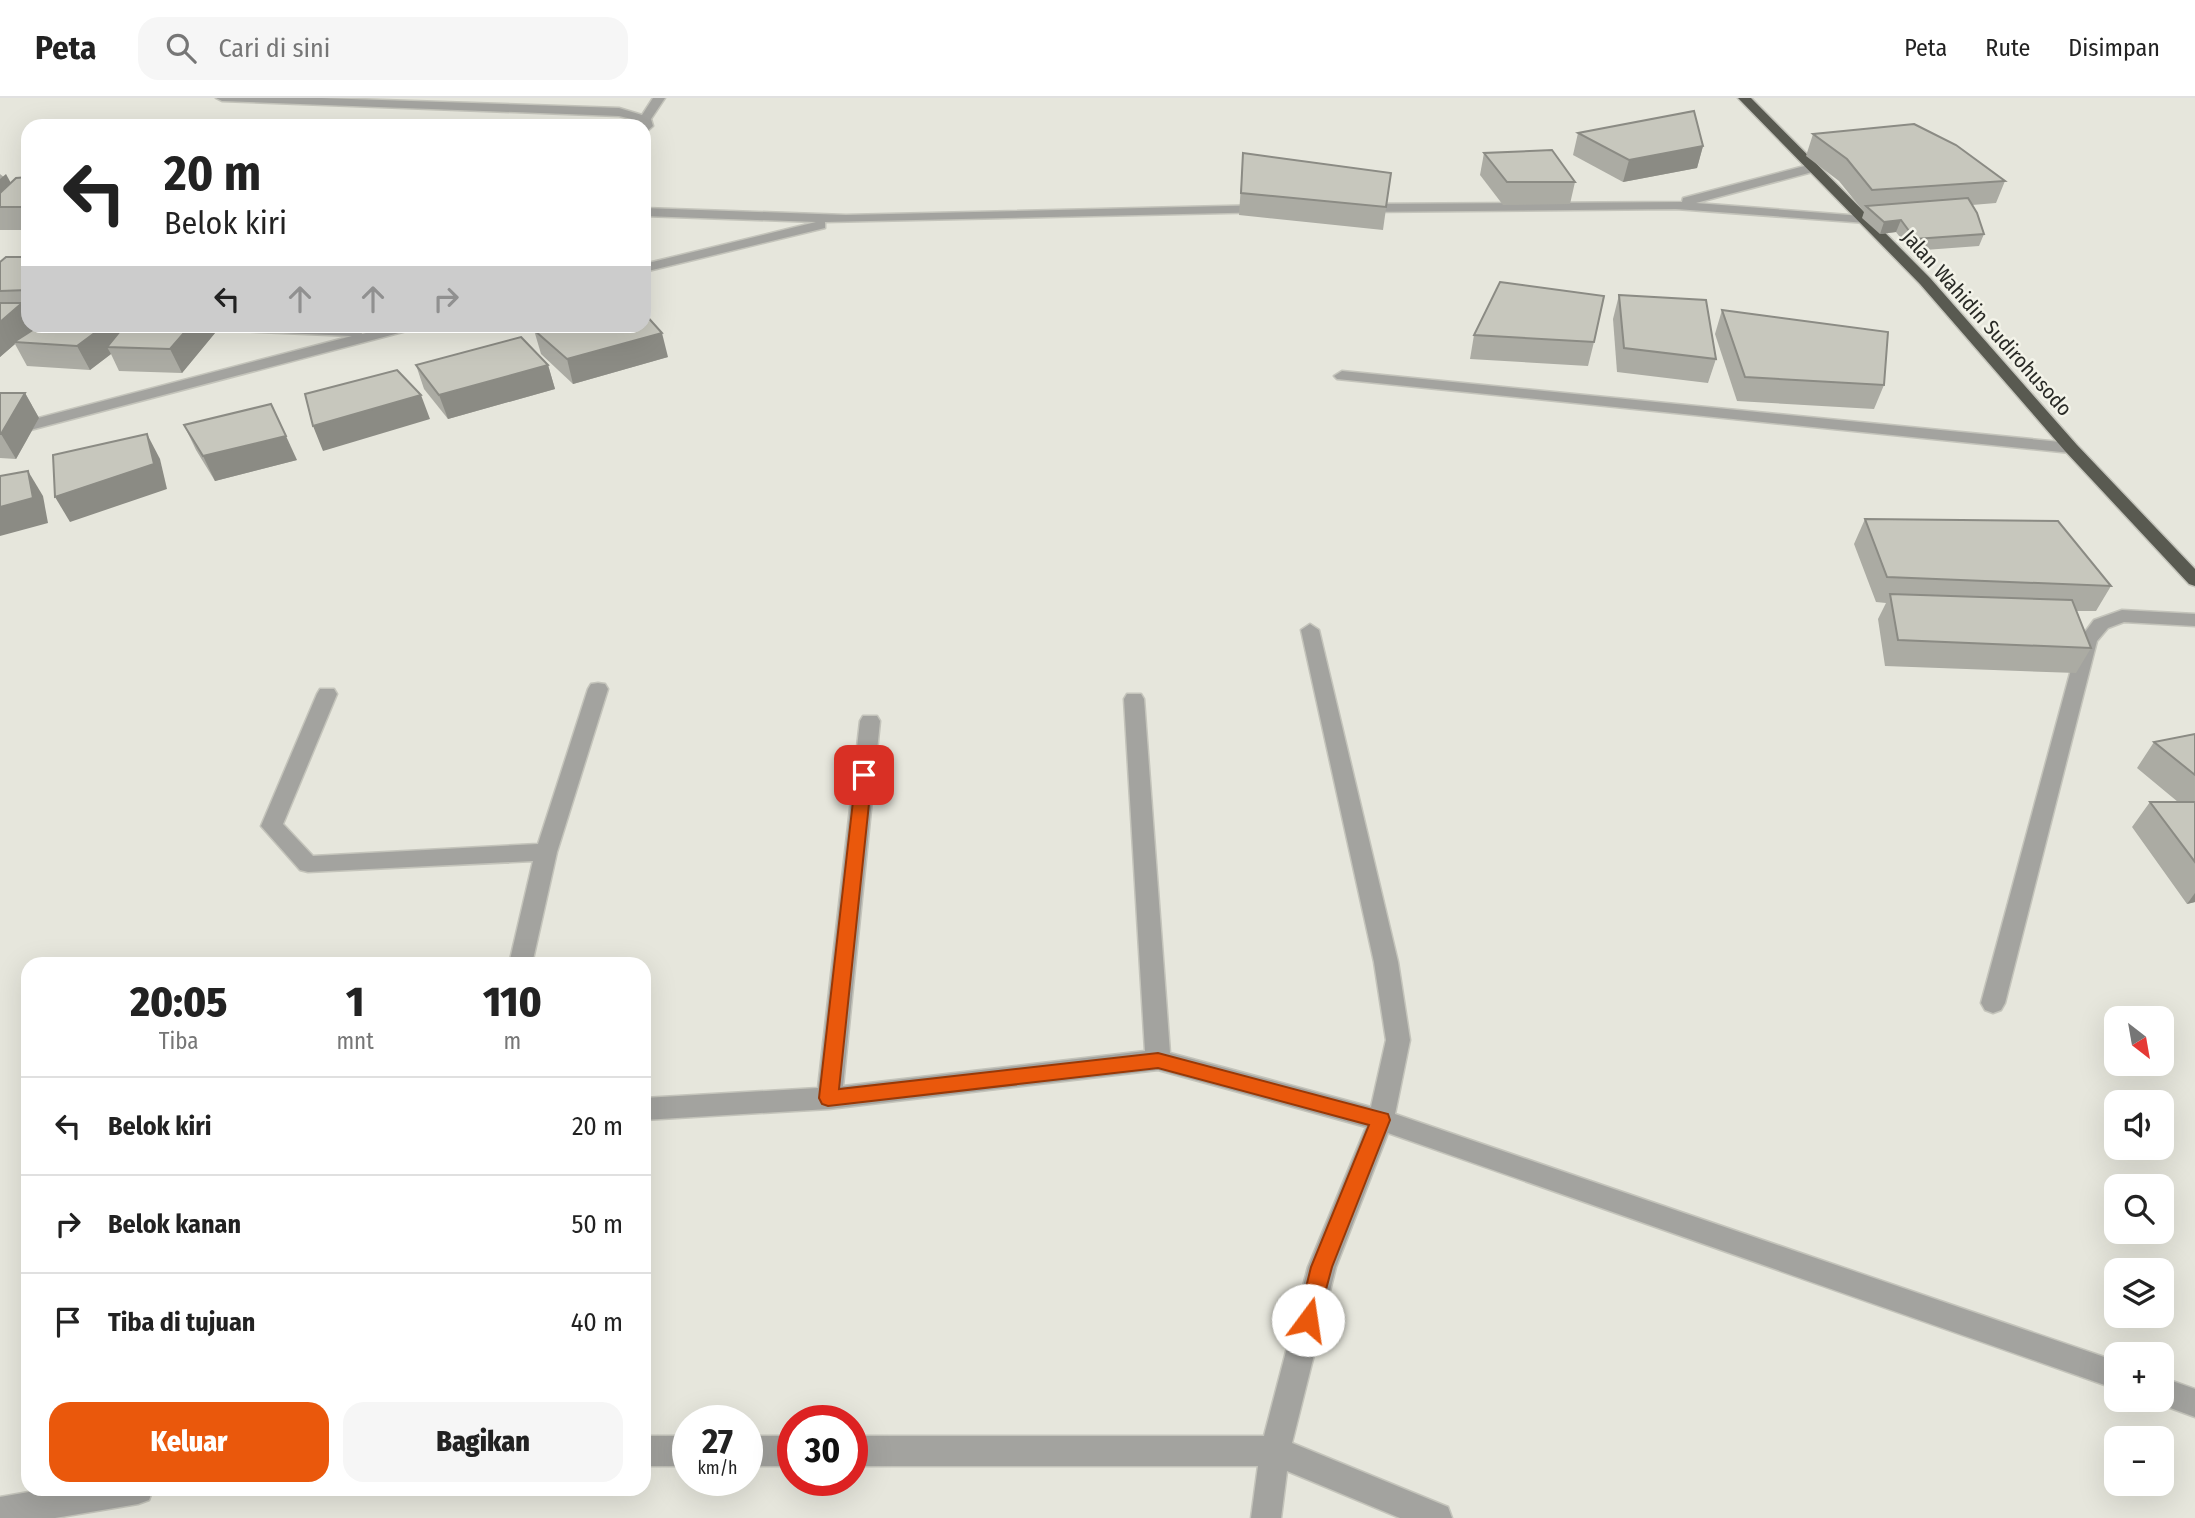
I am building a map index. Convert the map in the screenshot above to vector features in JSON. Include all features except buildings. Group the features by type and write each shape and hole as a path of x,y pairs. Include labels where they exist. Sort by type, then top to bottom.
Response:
{"highway":[{"name":"Jalan Wahidin Sudirohusodo","path":"1744,98 1925,281 2071,447 2195,580"}],"street":[{"path":"222,98 619,112 633,119"},
{"path":"648,119 659,98"},
{"path":"1676,205 1812,168"},
{"path":"1349,208 1676,205 1862,220"},
{"path":"651,212 846,219 1280,209"},
{"path":"651,266 846,219"},
{"path":"0,433 379,333"},
{"path":"1342,376 2071,447"},
{"path":"1993,1003 2088,640 2101,624 2122,616 2195,620"},
{"path":"1266,1518 1275,1451 1322,1267 1381,1120 1398,1040 1385,962 1310,629"},
{"path":"523,957 546,852 598,690"},
{"path":"327,694 272,826 308,864 546,852"},
{"path":"1135,699 1158,1060"},
{"path":"828,1098 870,721"},
{"path":"651,1109 828,1098 1158,1060 1381,1120 2104,1372"},
{"path":"2174,1396 2195,1403"},
{"path":"651,1451 672,1451"},
{"path":"868,1451 1275,1451 1437,1518"},
{"path":"0,1512 96,1496"}],"route":[{"path":"864,775 828,1098 1158,1060 1381,1120 1322,1267 1308,1320"}]}
